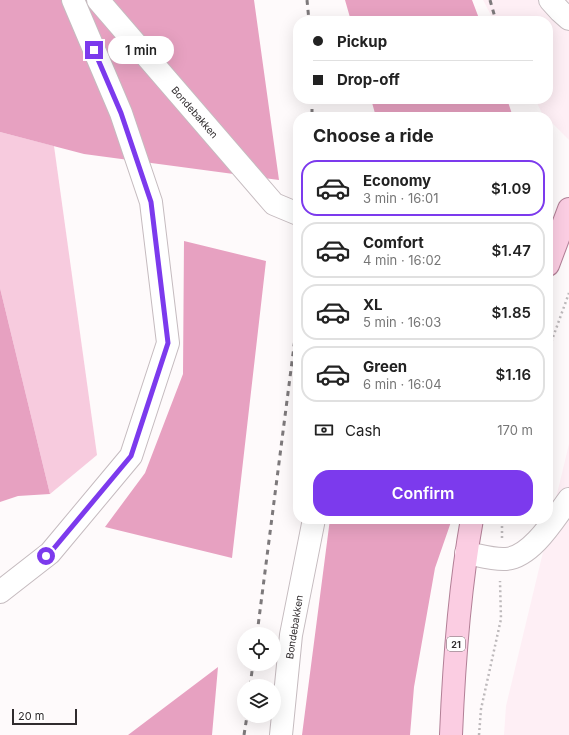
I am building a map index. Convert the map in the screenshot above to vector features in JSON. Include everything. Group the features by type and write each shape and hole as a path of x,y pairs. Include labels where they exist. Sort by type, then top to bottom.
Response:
{"main road":[{"path":"553,252 569,209"},
{"name":"21","path":"451,735 458,613 471,524"}],"street":[{"path":"0,592 50,553 131,456 168,343 151,202 121,113 73,0"},
{"name":"Bondebakken","path":"98,0 274,204 293,212"},
{"path":"550,0 569,19"},
{"path":"553,520 569,499"},
{"name":"Bondebakken","path":"281,735 291,635 313,524"},
{"path":"466,553 506,560 523,553 550,524"}],"path":[{"path":"553,337 569,293"},
{"path":"479,735 483,702 500,619 502,524"}],"shaded area":[{"path":"0,0 254,0 279,180 84,154 0,132"},
{"path":"345,0 472,0 478,16 350,16"},
{"path":"483,0 569,0 569,140 553,124 553,112 542,112 538,104 553,104 553,16 491,16"},
{"path":"372,104 509,104 511,112 375,112"},
{"path":"0,132 54,146 97,455 50,494 0,288"},
{"path":"184,241 266,261 232,558 105,527 145,473 183,374"},
{"path":"0,288 50,494 18,496 0,502"},
{"path":"569,444 569,735 504,735 506,706 550,524 553,524 553,511"},
{"path":"329,524 450,524 435,568 414,687 410,735 302,735"},
{"path":"218,667 212,735 128,735"}],"railway":[{"path":"307,0 309,16"},
{"path":"490,0 495,16"},
{"path":"312,104 312,112"},
{"path":"258,627 293,354"},
{"path":"251,679 252,671"},
{"path":"244,735 246,723"}],"route":[{"path":"46,556 131,456 168,343 151,202 121,113 94,50"}]}
